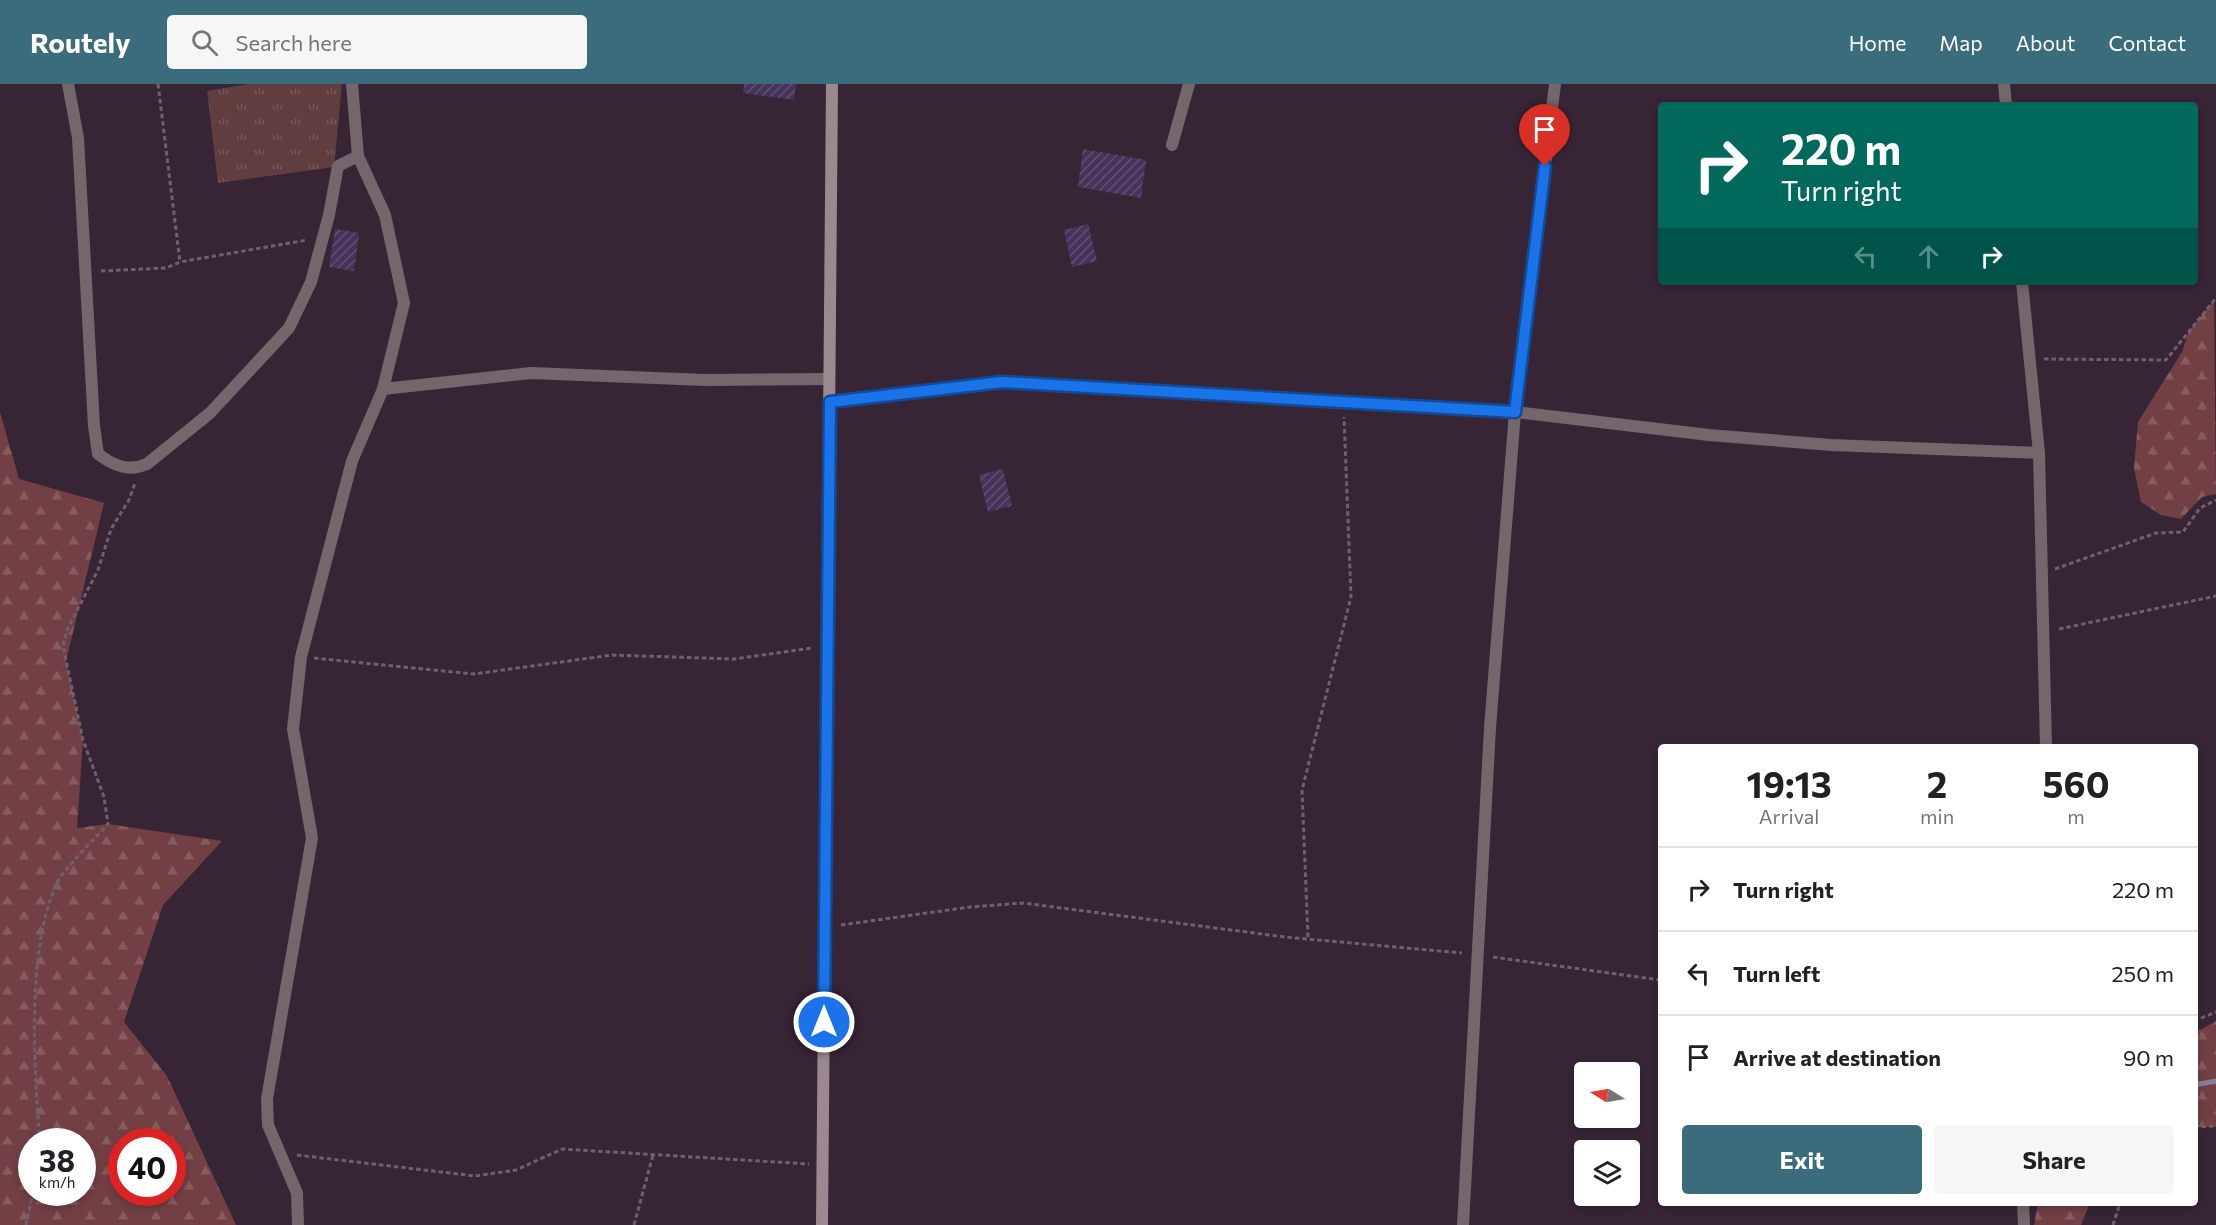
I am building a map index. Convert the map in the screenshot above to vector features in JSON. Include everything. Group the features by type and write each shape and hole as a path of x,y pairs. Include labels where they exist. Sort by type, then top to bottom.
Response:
{"street":[{"path":"68,84 78,138 89,375 98,454 122,468 140,467 210,413 289,327 312,282 338,166 358,156"},
{"path":"298,1225 297,1193 268,1125 267,1099 312,838 293,729 301,657 352,461 383,389 404,303 385,215 358,156 352,84"},
{"path":"822,1225 832,84"},
{"path":"1172,145 1189,84"},
{"path":"1463,1225 1480,955 1490,728 1515,412 1555,84"},
{"path":"2004,84 2006,102"},
{"path":"2022,285 2039,453 2046,744"},
{"path":"383,389 531,373 705,380 829,379"},
{"path":"830,402 1002,382 1515,412 1709,435 1831,445 2039,453"},
{"path":"2023,1206 2024,1225"}],"path":[{"path":"158,84 180,262"},
{"path":"84,272 166,268 180,262 323,238"},
{"path":"2030,359 2166,360 2216,298"},
{"path":"1308,937 1302,790 1351,597 1344,403"},
{"path":"39,1128 34,1072 39,937 58,882 108,824 104,797 83,740 63,646 67,630 98,570 111,529 129,500 140,467"},
{"path":"2041,574 2156,533 2182,532 2200,508 2216,500"},
{"path":"2042,632 2216,596"},
{"path":"301,657 474,674 612,655 734,659 827,646"},
{"path":"825,927 970,907 1023,903 1285,937 1308,937 1480,955 1658,980"},
{"path":"2198,1019 2216,1012"},
{"path":"2198,1127 2216,1126"},
{"path":"278,1152 475,1176 516,1170 562,1149 823,1164"},
{"path":"634,1225 653,1155"},
{"path":"26,1225 30,1206"},
{"path":"2113,1225 2119,1206"}],"green space":[{"path":"248,84 342,84 334,167 218,183 207,91"},
{"path":"2214,300 2216,494 2202,497 2181,519 2161,515 2141,502 2134,468 2138,422 2182,352 2189,331"},
{"path":"0,412 19,479 104,503 66,661 83,740 77,828 108,824 222,841 163,905 124,1022 167,1076 236,1225 0,1225"},
{"path":"2216,1021 2216,1127 2198,1127 2198,1030"},
{"path":"2037,1206 2089,1206 2081,1225 2034,1225"}],"building":[{"path":"744,84 796,84 794,100 743,93"},
{"path":"1083,149 1146,160 1141,198 1078,187"},
{"path":"1088,224 1097,261 1072,267 1064,230"},
{"path":"335,229 359,233 354,271 329,267"},
{"path":"1003,469 1012,506 988,512 979,475"}],"waterway":[{"path":"2198,1084 2216,1081"}],"route":[{"path":"824,1022 830,402 1002,382 1515,412 1545,166"}]}
